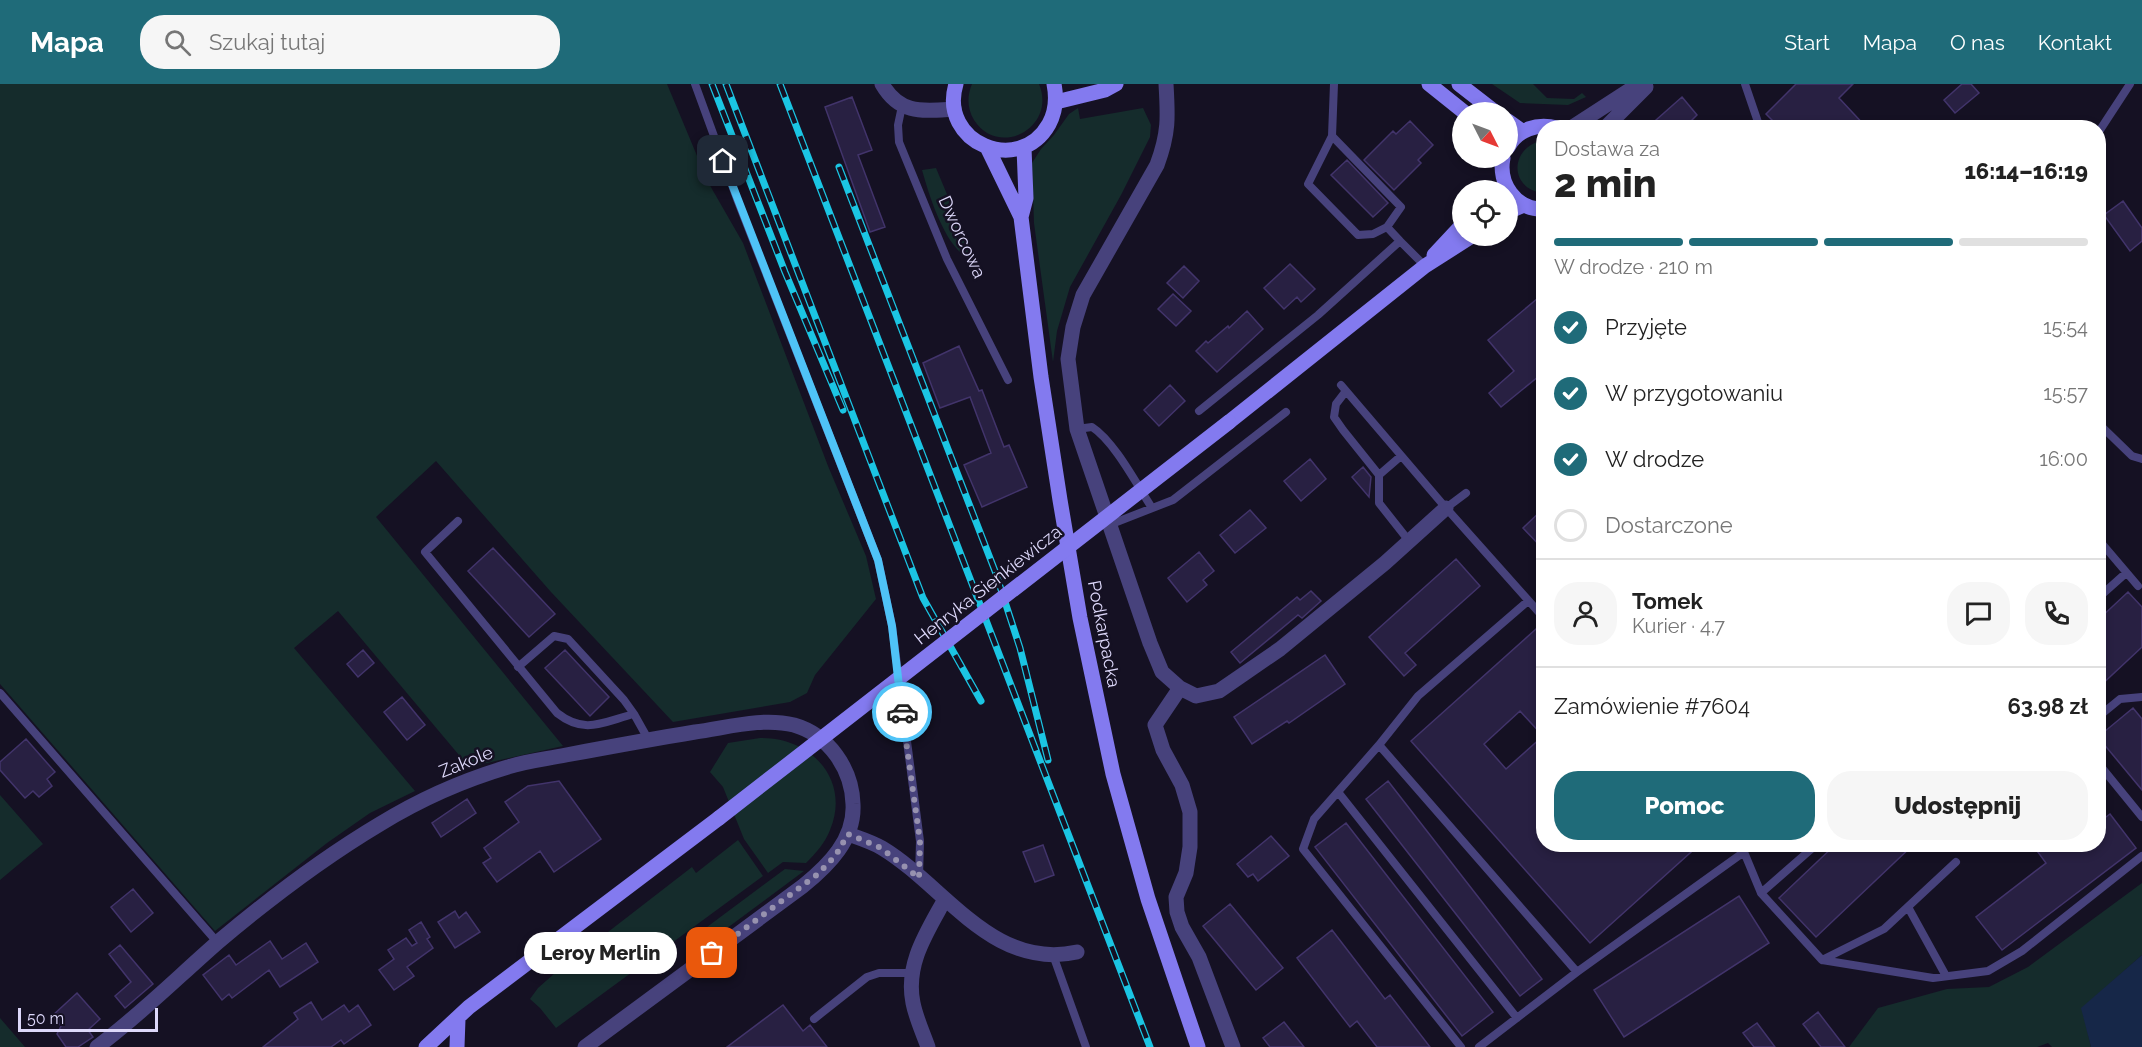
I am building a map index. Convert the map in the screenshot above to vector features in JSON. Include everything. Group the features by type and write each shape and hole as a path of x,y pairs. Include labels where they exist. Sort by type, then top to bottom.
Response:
{"main road":[{"path":"956,84 952,99 958,121 965,132 975,141 1001,150 1024,147 1040,137 1054,116 1056,102 1054,84"},
{"path":"1056,102 1105,90 1116,84"},
{"path":"1429,84 1452,102"},
{"path":"1459,84 1482,102"},
{"path":"1518,134 1536,127"},
{"path":"1518,128 1522,131"},
{"name":"Podkarpacka","path":"987,147 1022,217"},
{"name":"Podkarpacka","path":"1024,147 1026,198 1022,217 1041,376 1080,618 1110,763 1148,898 1198,1047"},
{"path":"1518,200 1524,205 1536,207"},
{"path":"1518,208 1524,205"},
{"name":"Henryka Sienkiewicza","path":"1425,266 1452,236"},
{"name":"Henryka Sienkiewicza","path":"426,1047 476,1002 719,818 1229,422 1425,266 1456,246"},
{"path":"457,1047 458,1018"}],"street":[{"path":"882,84 902,106 921,111 954,109"},
{"path":"1166,84 1168,116 1165,142 1157,165 1083,295 1073,327 1068,359 1077,429 1162,672 1180,688 1196,696 1219,691 1280,649 1446,508"},
{"path":"1583,120 1639,84"},
{"path":"1613,120 1649,84"},
{"path":"1180,688 1155,725 1163,750 1182,785 1190,812 1190,846 1185,873 1176,897 1177,912 1182,927 1199,957 1233,1047"},
{"name":"Zakole","path":"97,1047 124,1027 262,906 324,861 379,824 418,802 508,766 648,739 755,723 794,725 813,733 830,746 848,776 853,790 854,812 848,834"},
{"path":"585,1047 810,880 836,855 848,834 881,848 978,926 1005,943 1021,951 1035,954 1053,955 1077,952"},
{"path":"928,1047 913,1004 912,973 915,956 945,899"}],"lane":[{"path":"694,84 878,560 892,626 920,841 919,878"},
{"path":"1332,136 1401,207 1387,227 1373,234 1358,235 1308,184 1332,136 1334,84"},
{"path":"1745,84 1757,120"},
{"path":"2106,121 2130,84"},
{"name":"Dworcowa","path":"902,106 898,125 899,142 947,259 1008,380"},
{"path":"1387,227 1425,266"},
{"path":"1199,411 1317,315 1400,241"},
{"path":"1409,541 1379,503 1379,475 1334,417 1336,404 1344,388 1536,610"},
{"path":"1109,525 1173,500 1286,412"},
{"path":"1077,429 1092,427 1097,430 1109,443 1152,508"},
{"path":"2106,431 2132,456 2142,459"},
{"path":"1379,475 1401,456"},
{"path":"1446,508 1466,493"},
{"path":"458,522 425,552 557,713 578,726 590,726 634,714"},
{"path":"2106,549 2138,586"},
{"path":"2106,591 2126,573"},
{"path":"1461,1047 1303,849 1314,819 1379,745 1418,696 1528,601"},
{"path":"518,667 554,636 568,639 624,700 648,739"},
{"path":"0,693 218,943"},
{"path":"2106,710 2120,699 2142,697"},
{"path":"1379,745 1577,972"},
{"path":"2106,773 2142,817"},
{"path":"1338,792 1517,1018"},
{"path":"1479,1047 1577,972 1744,852 1761,893 1822,960 1933,978 1988,971 2022,951 2142,856"},
{"path":"1761,893 1808,852"},
{"path":"1822,960 1884,929 1956,862"},
{"path":"1908,907 1946,976"},
{"path":"1053,955 1086,1047"},
{"path":"814,1019 867,977 879,973 912,973"}],"green space":[{"path":"0,84 667,84 708,182 743,243 828,466 866,556 876,599 815,675 807,693 790,702 673,722 551,592 436,461 376,517 563,746 469,767 338,611 294,648 415,791 370,813 327,843 215,931 0,684"},
{"path":"972,84 1039,84 1042,99 1040,113 1033,125 1023,133 1010,137 997,137 985,131 972,116 969,93"},
{"path":"1492,84 1533,84 1547,98 1574,99 1582,93 1586,97 1568,105 1520,103"},
{"path":"1078,108 1080,119 1143,108 1151,125 1150,137 1070,287 1057,331 1053,362 1034,223 1032,163 1069,114"},
{"path":"1536,143 1536,191 1524,184 1519,177 1519,160 1530,146"},
{"path":"936,168 967,242 968,253 961,253 954,246 932,203 922,170"},
{"path":"760,738 779,740 810,753 831,779 835,794 835,812 830,830 817,852 806,863 783,862 768,873 744,839 723,787 710,772 728,743"},
{"path":"0,795 43,844 0,880"},
{"path":"738,840 763,876 556,1028 530,999 538,988 555,973 692,867 696,873"},
{"path":"785,869 804,871 715,937 707,927"},
{"path":"2142,883 2142,955 2082,1008 2091,1047 2052,1047 2048,1043 2037,1047 1849,1047 1878,1008 1947,989 1989,987 2028,967"},
{"path":"0,1018 25,1047 0,1047"}],"water":[{"path":"2142,955 2142,1047 2091,1047 2081,1008"}],"building":[{"path":"1796,84 1853,84 1839,98 1860,120 1772,120 1766,114"},
{"path":"1962,84 1971,84 1979,93 1955,113 1944,100"},
{"path":"852,97 872,150 858,155 885,227 870,232 825,107"},
{"path":"1682,97 1697,115 1692,120 1656,120"},
{"path":"1410,121 1433,145 1418,160 1421,163 1394,190 1364,160 1393,131 1396,134"},
{"path":"1347,160 1388,203 1373,217 1331,175"},
{"path":"2123,201 2142,228 2142,241 2130,251 2106,218 2106,214"},
{"path":"1290,264 1315,289 1301,302 1297,297 1284,309 1264,288"},
{"path":"1184,266 1199,281 1183,298 1167,283"},
{"path":"1173,294 1191,311 1176,326 1158,309"},
{"path":"1536,300 1536,379 1501,407 1489,393 1514,371 1488,340"},
{"path":"1247,311 1263,329 1217,372 1196,351 1206,341 1208,343 1228,326 1229,328"},
{"path":"959,346 979,391 982,390 1004,447 1009,445 1027,487 982,507 964,465 991,453 970,397 940,408 923,363"},
{"path":"1170,385 1185,401 1159,426 1144,410"},
{"path":"1310,459 1326,479 1301,501 1284,481"},
{"path":"1363,467 1371,477 1369,497 1352,477"},
{"path":"1250,510 1266,528 1235,553 1220,535"},
{"path":"1536,516 1536,542 1523,528"},
{"path":"493,548 555,614 529,637 468,571"},
{"path":"1199,552 1214,571 1203,580 1207,585 1187,602 1168,578"},
{"path":"1456,559 1480,586 1405,653 1416,665 1404,676 1369,637"},
{"path":"1311,591 1321,601 1302,618 1298,615 1240,663 1231,652 1297,597 1300,600"},
{"path":"2128,592 2142,607 2142,647 2106,681 2106,613"},
{"path":"1536,629 1536,728 1520,711 1484,744 1506,769 1536,742 1536,852 1691,852 1590,943 1411,741"},
{"path":"363,650 374,663 358,677 347,664"},
{"path":"565,650 609,697 590,716 545,668"},
{"path":"1325,655 1345,684 1289,723 1287,721 1252,744 1234,717"},
{"path":"402,697 425,725 407,740 384,712"},
{"path":"2133,708 2142,719 2142,790 2106,747 2106,730"},
{"path":"26,739 55,772 47,779 52,786 39,797 33,791 25,798 0,770 0,762"},
{"path":"559,781 601,839 554,872 540,851 497,882 483,863 491,858 484,848 519,822 505,802 528,786"},
{"path":"1388,781 1542,979 1520,996 1366,799"},
{"path":"467,799 476,813 441,837 432,823"},
{"path":"2110,814 2136,848 2002,950 1976,917 2046,863 2038,852 2106,852 2106,817"},
{"path":"1346,823 1493,1012 1462,1036 1315,847"},
{"path":"1271,836 1289,856 1258,881 1253,874 1248,877 1237,864"},
{"path":"1043,845 1054,875 1035,882 1023,852"},
{"path":"1828,852 1906,852 1816,937 1779,898"},
{"path":"133,889 153,913 131,932 111,907"},
{"path":"1739,896 1769,943 1624,1037 1594,990"},
{"path":"1230,904 1283,968 1256,990 1203,926"},
{"path":"455,911 459,918 466,912 480,932 455,948 438,922"},
{"path":"421,922 430,937 427,939 433,948 407,967 414,976 394,990 379,970 394,959 388,950 406,938 412,946 417,943 409,930"},
{"path":"1332,930 1385,999 1390,995 1430,1047 1377,1047 1357,1021 1350,1027 1297,958"},
{"path":"270,941 282,959 306,943 318,962 280,987 269,970 232,998 229,994 222,1000 203,975 229,955 236,965"},
{"path":"120,945 153,984 125,1008 115,996 131,982 109,954"},
{"path":"77,993 100,1019 88,1030 93,1037 78,1047 66,1047 57,1034 61,1026 52,1016"},
{"path":"311,1002 322,1020 344,1005 349,1012 358,1005 371,1025 344,1044 341,1040 331,1047 263,1047 298,1019 294,1013"},
{"path":"783,1005 803,1031 810,1025 827,1047 727,1047"},
{"path":"1818,1012 1845,1047 1821,1047 1803,1024"},
{"path":"1284,1022 1304,1047 1270,1047 1263,1038"},
{"path":"1757,1023 1775,1047 1754,1047 1743,1033"}],"railway":[{"path":"712,84 785,272 843,410"},
{"path":"726,84 923,598 981,701"},
{"path":"780,84 1150,1047"},
{"path":"839,167 995,571 1020,648 1048,760"}],"way so far":[{"path":"712,953 818,874 836,855 848,834 881,848 919,878 920,841 902,712"}],"place":[{"name":"Leroy Merlin","path":"712,953"}],"route":[{"path":"723,161 878,560 892,626 902,712"}]}
